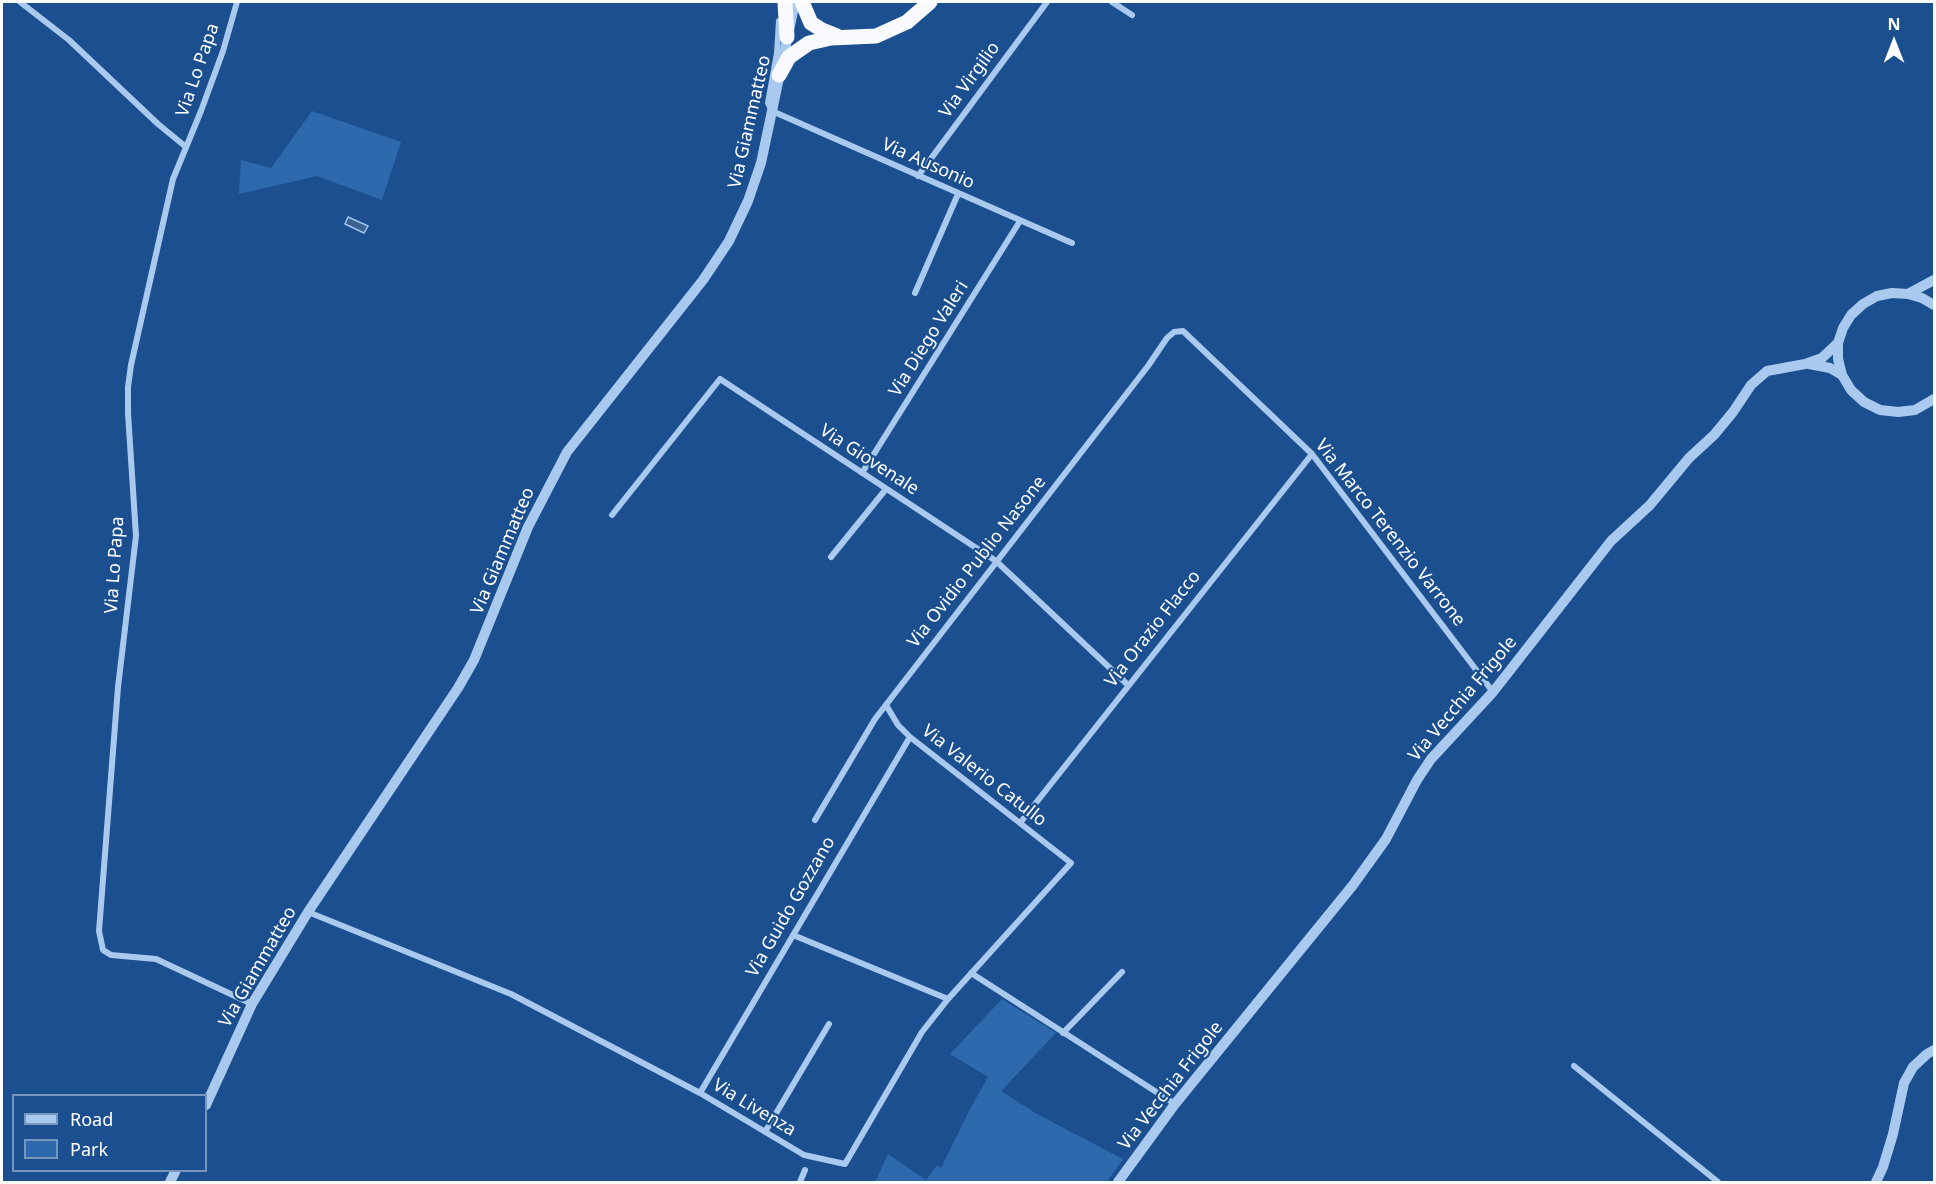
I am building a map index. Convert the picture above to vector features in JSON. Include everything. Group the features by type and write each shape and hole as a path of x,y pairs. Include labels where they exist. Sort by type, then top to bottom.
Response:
{"highway":[{"path":"785,2 787,37"},
{"path":"802,2 807,16 816,27 837,36 855,38"},
{"path":"779,75 789,57 809,43 831,38 876,36 897,28 930,2"}],"street":[{"path":"20,2 69,40 158,124 186,147"},
{"name":"Via Lo Papa","path":"237,2 223,51 173,179 131,365 128,387 136,536 118,687 99,931 103,950 111,954 156,959 252,1004"},
{"path":"772,111 768,103 779,35 777,2"},
{"name":"Via Giammatteo","path":"207,1103 252,1004 308,912 458,688 474,660 528,527 567,452 703,280 729,241 755,182 795,2"},
{"name":"Via Virgilio","path":"918,176 1047,2"},
{"path":"1112,2 1132,15"},
{"name":"Via Ausonio","path":"772,111 1072,243"},
{"path":"915,293 958,194"},
{"name":"Via Diego Valeri","path":"862,473 1020,221"},
{"name":"Via Vecchia Frigole","path":"1908,294 1935,280"},
{"name":"Via Vecchia Frigole","path":"1118,1182 1175,1104 1353,885 1386,839 1417,780 1431,759 1493,692 1611,541 1650,505 1689,458 1714,435 1733,412 1750,385 1767,371 1805,364 1822,358 1838,343 1851,315 1863,304 1885,295 1908,294 1935,305"},
{"name":"Via Marco Terenzio Varrone","path":"1174,332 1183,331 1311,454 1493,692"},
{"name":"Via Ovidio Publio Nasone","path":"815,820 875,719 1148,366 1167,338 1174,332"},
{"path":"1838,343 1838,359 1842,375 1851,390 1864,402 1880,410 1898,412 1915,410 1935,399"},
{"name":"Via Vecchia Frigole","path":"1805,364 1830,368 1842,375"},
{"name":"Via Giovenale","path":"612,515 720,380 996,561 1128,685"},
{"name":"Via Orazio Flacco","path":"1020,823 1311,454"},
{"path":"831,557 886,489"},
{"name":"Via Valerio Catullo","path":"886,705 898,725 910,737 1071,863"},
{"name":"Via Guido Gozzano","path":"700,1093 910,737"},
{"name":"Via Livenza","path":"308,912 511,994 700,1093 804,1155 845,1164 922,1032 948,999 1071,863"},
{"path":"793,935 948,999"},
{"path":"1063,1033 1122,972"},
{"path":"971,973 1175,1104"},
{"path":"765,1132 829,1024"},
{"path":"1876,1182 1893,1134 1904,1083 1913,1067 1935,1050"},
{"path":"1574,1066 1718,1182"},
{"path":"800,1182 805,1170"}],"green space":[{"path":"312,111 401,142 382,200 317,176 239,194 241,160 271,168"},
{"path":"1002,999 1056,1033 1001,1091 1037,1114 1123,1159 1107,1182 875,1182 888,1154 926,1180 937,1165 941,1168 988,1077 950,1054"}],"shaded area":[{"path":"348,217 368,226 364,233 345,224"}]}
